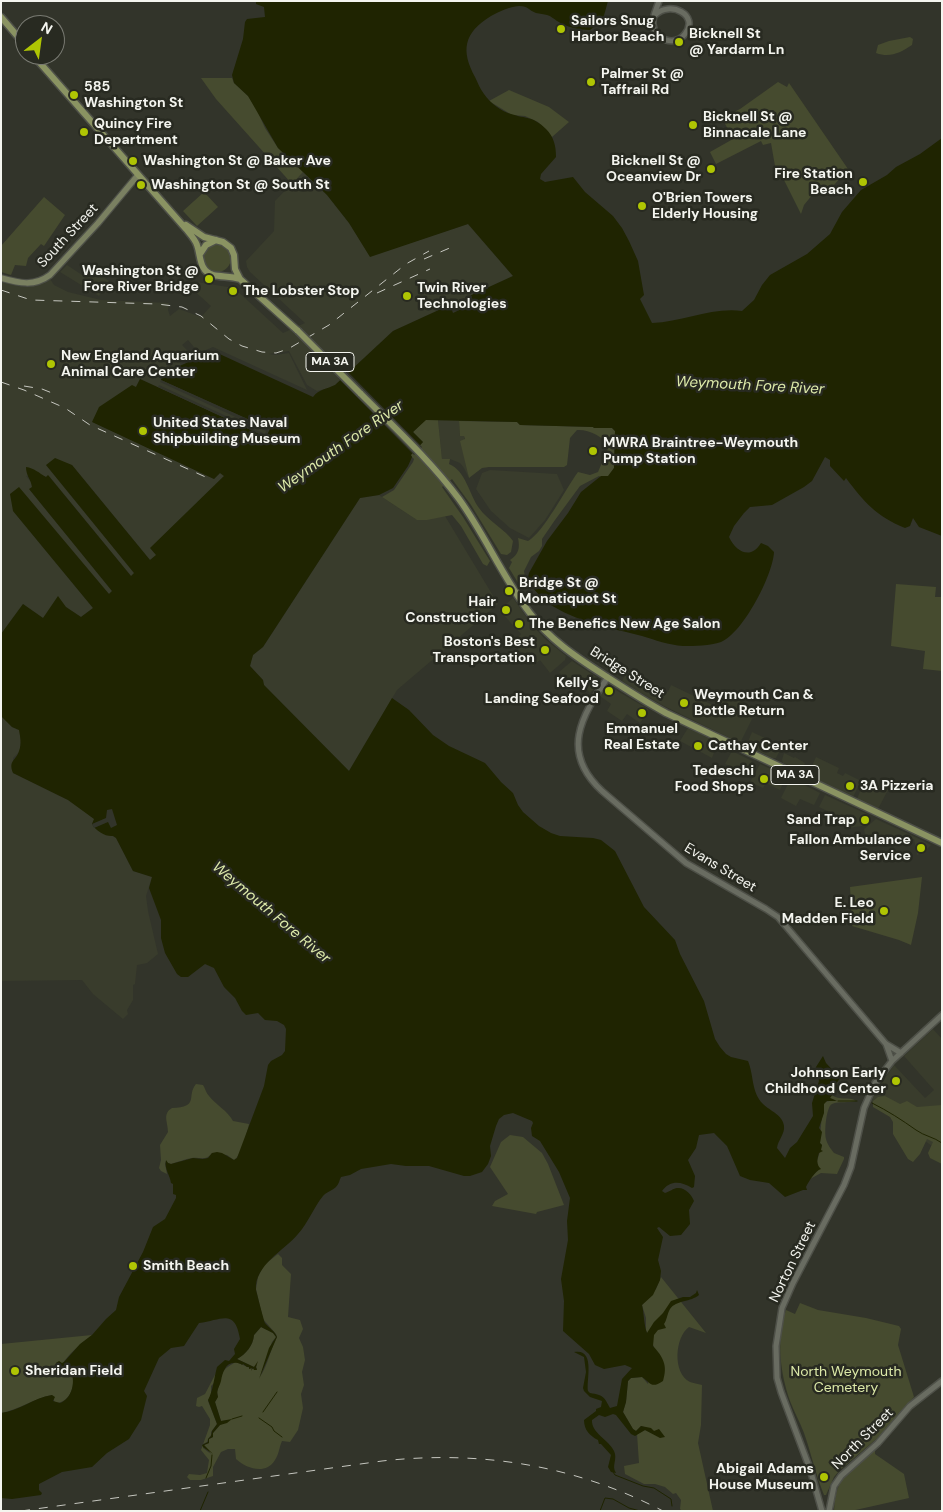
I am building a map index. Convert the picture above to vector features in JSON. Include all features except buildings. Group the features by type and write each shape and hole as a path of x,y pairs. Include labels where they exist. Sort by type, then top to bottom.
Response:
{"main road":[{"path":"1,17 15,34"},
{"path":"42,65 174,214 195,241 200,261 205,270 210,274 240,279"},
{"name":"South Street","path":"1,278 15,282 34,283 50,275 93,229 138,175"},
{"path":"174,214 199,234 208,239 223,242 231,248 235,260 235,269 240,279"},
{"path":"199,256 206,244 216,240"},
{"path":"218,275 227,272 235,260"},
{"name":"Bridge Street","path":"240,279 298,331 428,461 470,516 520,600 534,619 558,643 638,698 942,843"}],"street":[{"path":"655,15 662,8 675,4 685,13 689,23 684,35 677,40 665,40 658,36 653,26 655,15 659,1"},
{"name":"Evans Street","path":"608,677 584,715 579,734 581,761 590,778 602,791 686,863 778,917 886,1044 901,1053"},
{"name":"Norton Street","path":"821,1511 810,1469 779,1384 776,1346 782,1308 844,1185 869,1095 880,1076 892,1061 942,1016"},
{"name":"Evans Street","path":"886,1044 892,1061"},
{"name":"North Street","path":"830,1511 835,1484 842,1474 878,1443 914,1402 942,1380"}],"shaded area":[{"path":"303,172 327,195 349,223 370,256 468,224 513,276 393,331 335,385 317,391 307,385 289,351 269,354 289,353 307,390 213,347 199,353 188,340 182,345 187,350 178,357 181,366 164,373 161,380 270,429 266,437 140,379 136,387 93,422 214,479 220,473 224,476 151,548 157,555 150,560 72,465 46,465 135,574 131,576 49,476 26,476 31,482 32,487 30,490 112,591 109,594 13,511 93,608 81,617 66,607 43,618 23,604 1,634 1,282 29,287 50,279 54,285 68,292 101,300 169,303 168,310 170,316 179,309 201,317 211,306 191,288 197,282 234,288 283,333 305,323 250,272 246,261 274,231 275,201"},
{"path":"67,265 82,275 88,267 109,281 99,296 60,272"},
{"path":"438,420 459,420 460,436 464,436 469,478 460,463 450,459 442,459"},
{"path":"490,470 557,474 564,490 545,520 529,538 510,528 491,511 476,489 482,473"},
{"path":"379,495 414,518 421,520 445,516 498,604 397,690 349,771 264,685 263,680 250,666 253,655 263,647 360,498"},
{"path":"513,598 532,625 545,639 566,656 565,660 550,673 540,660 533,666 513,643 521,634 499,610"},
{"path":"572,661 599,679 599,684 590,693 576,678 569,684 559,672"},
{"path":"628,670 640,677 642,686 646,688 651,682 668,692 671,685 717,707 723,693 757,709 741,741 738,742 664,706 622,681"},
{"path":"609,686 648,709 640,723 627,714 622,721 607,711 611,704 600,696"},
{"path":"1,716 12,727 19,730 21,739 20,751 13,758 13,773 68,800 95,819 92,824 116,838 133,871 152,877 146,896 158,954 147,963 137,965 135,984 133,985 133,1000 127,1010 128,1014 123,1019 93,994 82,980 1,981"},
{"path":"688,728 718,742 712,758 680,741"},
{"path":"752,732 782,746 776,758 772,758 748,746 747,744"},
{"path":"732,751 752,761 747,774 734,768 732,772 728,770 730,766 725,764"},
{"path":"784,753 805,763 802,771 783,763"},
{"path":"816,757 839,768 837,773 843,776 845,773 861,781 853,797 808,776"},
{"path":"760,764 786,776 780,790 766,783 763,788 750,782"},
{"path":"791,778 820,793 814,805 800,799 796,806 781,798"},
{"path":"865,779 888,790 878,809 857,799"},
{"path":"825,795 869,815 869,820 862,826 848,828 848,821 819,807"},
{"path":"876,819 931,845 924,852 917,855 914,839 867,845 864,829"},
{"name":"Johnson Early Childhood Center","path":"933,1029 942,1039 942,1132 932,1146 914,1133 916,1130 871,1102 876,1091 894,1065 925,1098 934,1090 904,1056"}],"green space":[{"path":"910,37 913,39 912,45 899,52 890,55 876,53 878,45"},
{"path":"201,78 232,78 234,83 248,96 278,148 303,172 292,184 216,99"},
{"path":"778,82 787,87 789,83 848,169 827,193 813,194 804,205 801,214 777,166 775,166 771,143 763,145 761,141 716,164 710,152 733,139 722,118 740,109"},
{"path":"509,90 549,107 569,122 552,137 538,122 525,116 512,115 489,101"},
{"path":"204,192 218,207 197,226 183,211"},
{"path":"44,197 65,215 44,246 41,244 28,258 26,266 15,265 11,275 1,272 1,246"},
{"path":"217,244 227,248 231,258 227,268 217,272 207,268 203,258 207,248"},
{"path":"425,420 438,420 442,459 450,459 449,464 455,467 463,477 479,508 513,541 511,552 507,555 501,554 471,505 452,479 442,487 490,561 487,566 483,564 461,526 452,515 417,520 382,497 394,490 413,462 414,459 410,455 423,442 413,432"},
{"path":"459,421 517,422 520,425 612,428 615,431 614,468 608,477 603,478 599,476 580,486 542,539 542,546 539,551 531,557 524,571 526,583 520,586 509,568 512,562 510,560 518,550 518,538 528,541 541,529 578,472 590,475 598,472 609,446 595,434 577,430 570,438 567,465 564,467 489,467 482,468 469,478 460,441 465,439 464,436 460,436"},
{"path":"896,584 936,587 935,597 942,597 942,671 923,669 925,651 891,646"},
{"name":"E. Leo Madden Field","path":"922,877 918,913 911,945 852,926 850,887"},
{"path":"196,1084 203,1085 208,1095 233,1121 249,1124 245,1138 237,1158 234,1160 227,1155 212,1153 205,1158 189,1158 171,1164 166,1161 167,1174 159,1168 161,1160 160,1145 168,1132 167,1113 172,1108 186,1106 189,1103"},
{"path":"832,1095 856,1101 832,1104 827,1115 825,1136 834,1153 844,1157 844,1159 837,1174 821,1173 810,1179 818,1170 817,1161 822,1145 820,1138 824,1102 835,1100 830,1098"},
{"path":"885,1096 900,1104 907,1101 917,1107 942,1105 942,1164 930,1158 928,1153 933,1142 927,1139 920,1154 913,1162 908,1159 893,1134 893,1122 890,1117 873,1107 873,1101 878,1097"},
{"path":"510,1135 523,1137 542,1153 564,1205 537,1212 536,1214 492,1206 495,1201 508,1194 490,1167 501,1142"},
{"path":"278,1254 282,1258 282,1265 291,1274 288,1317 300,1320 303,1329 299,1338 305,1360 302,1372 304,1385 301,1394 303,1408 298,1430 290,1442 282,1441 276,1458 267,1468 256,1469 240,1463 236,1459 235,1449 228,1449 221,1452 213,1467 213,1476 201,1480 190,1480 187,1477 189,1474 200,1475 207,1473 209,1460 201,1450 203,1444 203,1448 211,1454 204,1445 209,1443 209,1439 213,1437 213,1433 220,1425 230,1420 221,1421 215,1402 218,1396 217,1392 221,1377 226,1368 236,1362 252,1369 257,1369 257,1365 254,1367 237,1359 249,1349 254,1335 261,1327 273,1333 276,1337 272,1342 260,1377 277,1337 263,1319 256,1289 258,1277 264,1265"},
{"path":"661,1277 706,1333 689,1327 684,1332 678,1346 678,1363 684,1377 690,1382 702,1385 701,1425 698,1443 713,1511 682,1511 680,1509 681,1500 676,1493 673,1494 665,1487 655,1484 644,1484 625,1474 624,1466 639,1463 637,1434 645,1430 660,1437 654,1431 641,1426 636,1431 633,1429 623,1412 628,1381 631,1378 642,1377 648,1384 654,1347 646,1330 646,1318 642,1305 656,1289"},
{"name":"North Weymouth Cemetery","path":"800,1303 818,1310 899,1326 901,1329 898,1345 914,1397 881,1435 839,1471 834,1477 826,1495 824,1495 818,1480 804,1433 790,1401 780,1356 781,1332 786,1310 795,1314"},
{"path":"92,1335 78,1346 61,1365 59,1370 70,1372 73,1381 71,1392 65,1400 55,1403 52,1395 1,1413 1,1344"},
{"path":"216,1373 215,1382 211,1386 211,1395 208,1401 217,1424 207,1442 203,1444 210,1425 210,1419 202,1406 196,1406 197,1398 205,1394"},
{"path":"875,1450 875,1454 904,1474 909,1498 851,1511 834,1511 835,1499 841,1481 846,1474"}],"water":[{"name":"Weymouth Fore River","path":"256,1 608,1 603,19 590,30 568,26 550,16 536,13 525,7 519,6 505,10 491,16 475,29 467,43 468,59 481,90 489,100 507,113 537,122 553,138 556,157 541,174 540,179 545,182 573,177 585,192 613,216 622,228 638,261 644,295 640,299 652,323 720,311 742,311 754,300 770,275 807,254 830,234 842,212 861,190 920,154 942,138 942,536 919,527 913,518 910,526 905,528 886,519 871,508 846,478 844,481 830,466 830,460 825,457 812,481 772,505 750,507 734,526 729,537 740,550 748,553 757,548 761,543 768,546 774,552 763,588 747,616 730,636 721,642 692,646 673,645 594,624 570,615 548,603 527,581 529,573 547,541 581,492 601,476 608,476 614,468 615,431 612,428 520,425 517,422 426,420 413,432 423,442 411,455 408,466 393,488 379,495 360,498 263,647 253,655 250,666 263,680 264,685 349,771 392,698 409,710 433,735 449,746 485,763 513,793 523,812 539,826 560,836 601,840 615,851 644,907 675,940 704,1001 715,1039 726,1054 748,1061 756,1094 763,1104 779,1116 783,1122 783,1132 777,1148 785,1158 813,1116 812,1103 819,1081 816,1067 823,1056 826,1063 840,1078 836,1084 838,1087 830,1098 837,1101 827,1101 824,1104 824,1113 819,1128 822,1132 820,1143 822,1145 821,1150 823,1151 819,1153 817,1160 821,1169 810,1179 806,1187 807,1190 785,1197 769,1183 750,1180 740,1176 727,1146 714,1133 699,1135 696,1148 688,1160 695,1176 694,1187 672,1183 662,1191 665,1193 680,1188 690,1194 694,1201 689,1210 690,1224 681,1235 670,1236 659,1227 657,1228 663,1237 658,1260 661,1271 660,1280 653,1295 642,1305 647,1333 671,1301 690,1297 697,1290 699,1295 676,1304 670,1309 664,1324 666,1328 658,1330 654,1335 653,1346 662,1358 665,1366 663,1381 653,1385 642,1377 631,1378 628,1381 623,1412 636,1431 641,1426 651,1428 654,1431 659,1429 665,1437 660,1438 645,1430 635,1436 613,1414 605,1417 599,1415 592,1420 594,1429 614,1451 614,1468 616,1473 611,1472 608,1467 611,1455 586,1430 584,1420 601,1407 602,1401 590,1397 584,1391 586,1372 584,1357 574,1352 581,1352 588,1360 588,1391 603,1397 610,1408 617,1406 622,1379 632,1368 625,1365 604,1369 595,1365 589,1354 563,1331 564,1301 561,1279 568,1240 567,1221 570,1198 559,1172 540,1141 532,1136 532,1121 513,1113 504,1115 499,1119 490,1146 491,1156 482,1172 464,1176 429,1166 391,1164 361,1169 341,1177 336,1187 323,1196 302,1230 271,1259 260,1273 256,1290 260,1307 265,1323 277,1337 259,1379 269,1348 276,1337 273,1333 261,1327 254,1335 248,1349 237,1359 254,1367 258,1361 257,1370 253,1368 251,1371 252,1368 249,1369 249,1367 243,1364 236,1363 226,1366 215,1402 221,1421 232,1419 220,1425 213,1433 213,1437 209,1439 209,1443 204,1445 213,1454 202,1445 208,1442 208,1439 212,1431 217,1424 208,1400 217,1367 225,1360 229,1361 235,1354 234,1349 240,1339 235,1323 226,1318 199,1323 184,1346 171,1348 159,1358 144,1391 147,1396 141,1420 129,1439 107,1453 92,1467 62,1472 39,1484 41,1495 12,1499 1,1498 1,1413 52,1395 55,1397 53,1401 60,1403 67,1398 72,1387 72,1373 56,1369 56,1363 59,1361 64,1362 116,1310 119,1297 143,1252 153,1227 165,1219 176,1198 176,1195 173,1194 173,1184 166,1169 166,1160 171,1164 193,1158 203,1159 217,1152 234,1160 237,1158 264,1086 268,1065 285,1051 286,1029 284,1025 277,1021 265,1020 258,1013 246,1015 235,998 224,987 214,968 205,964 188,977 181,977 177,974 165,953 161,938 161,920 149,888 152,877 133,871 116,838 101,833 96,829 92,824 94,819 68,800 13,773 11,765 18,754 20,740 19,730 12,727 1,716 1,634 23,604 43,618 58,596 66,607 81,617 93,608 13,511 10,494 19,487 109,594 112,591 29,489 32,487 26,467 46,477 48,475 131,576 134,573 46,465 55,458 72,465 150,560 156,555 150,548 224,476 220,473 214,479 92,422 99,407 132,385 136,387 140,379 266,437 269,429 161,380 164,373 213,351 313,397 320,391 335,385 393,331 513,276 468,224 370,257 349,223 327,195 278,148 248,96 234,83 232,75 243,39 245,22 247,19 265,17 264,7 256,4"}],"pier":[{"path":"471,295 474,303 453,313 450,305"},
{"path":"346,370 422,447 414,455 338,378"},
{"path":"161,380 270,429 266,437 158,387 159,385 265,434 266,431 160,382"},
{"path":"112,809 117,825 111,828 108,822 94,828 92,824 106,818 107,810"}],"waterway":[{"path":"838,1101 857,1101"},
{"path":"872,1103 919,1132 942,1143"},
{"path":"263,1412 277,1392"},
{"path":"232,1419 242,1416"},
{"path":"259,1418 282,1437"},
{"path":"206,1478 211,1466 212,1455"},
{"path":"613,1472 615,1475 643,1486 654,1488 671,1499 672,1506"},
{"path":"200,1511 208,1492"},
{"path":"600,1511 605,1498 613,1499 629,1508 640,1511"}],"railway":[{"path":"424,259 452,247"},
{"path":"1,290 31,300 157,304 182,307 201,316 229,339 242,346 262,352 276,353 288,349 329,325 406,264 429,251"},
{"path":"377,293 430,269"},
{"path":"1,382 65,408 90,425 210,479"},
{"path":"24,386 42,389 57,395"},
{"path":"21,1511 382,1461 419,1458 491,1460 561,1472 596,1482 630,1495 663,1511"}],"place":[{"name":"Sailors Snug Harbor Beach","path":"561,29"},
{"name":"Bicknell St @ Yardarm Ln","path":"679,42"},
{"name":"Palmer St @ Taffrail Rd","path":"591,82"},
{"name":"585 Washington St","path":"74,95"},
{"name":"Bicknell St @ Binnacale Lane","path":"693,125"},
{"name":"Quincy Fire Department","path":"84,132"},
{"name":"Washington St @ Baker Ave","path":"133,161"},
{"name":"Bicknell St @ Oceanview Dr","path":"711,169"},
{"name":"Fire Station Beach","path":"863,182"},
{"name":"Washington St @ South St","path":"141,185"},
{"name":"O'Brien Towers Elderly Housing","path":"642,206"},
{"name":"Washington St @ Fore River Bridge","path":"209,279"},
{"name":"The Lobster Stop","path":"233,291"},
{"name":"Twin River Technologies","path":"407,296"},
{"name":"New England Aquarium Animal Care Center","path":"51,364"},
{"name":"United States Naval Shipbuilding Museum","path":"143,431"},
{"name":"MWRA Braintree-Weymouth Pump Station","path":"593,451"},
{"name":"Bridge St @ Monatiquot St","path":"509,591"},
{"name":"Hair Construction","path":"506,610"},
{"name":"The Benefics New Age Salon","path":"519,624"},
{"name":"Boston's Best Transportation","path":"545,650"},
{"name":"Kelly's Landing Seafood","path":"609,691"},
{"name":"Weymouth Can & Bottle Return","path":"684,703"},
{"name":"Emmanuel Real Estate","path":"642,713"},
{"name":"Cathay Center","path":"698,746"},
{"name":"Tedeschi Food Shops","path":"764,779"},
{"name":"3A Pizzeria","path":"850,786"},
{"name":"Sand Trap","path":"865,820"},
{"name":"Fallon Ambulance Service","path":"921,848"},
{"name":"E. Leo Madden Field","path":"884,911"},
{"name":"Johnson Early Childhood Center","path":"896,1081"},
{"name":"Smith Beach","path":"133,1266"},
{"name":"Sheridan Field","path":"15,1371"},
{"name":"Abigail Adams House Museum","path":"824,1477"}]}
